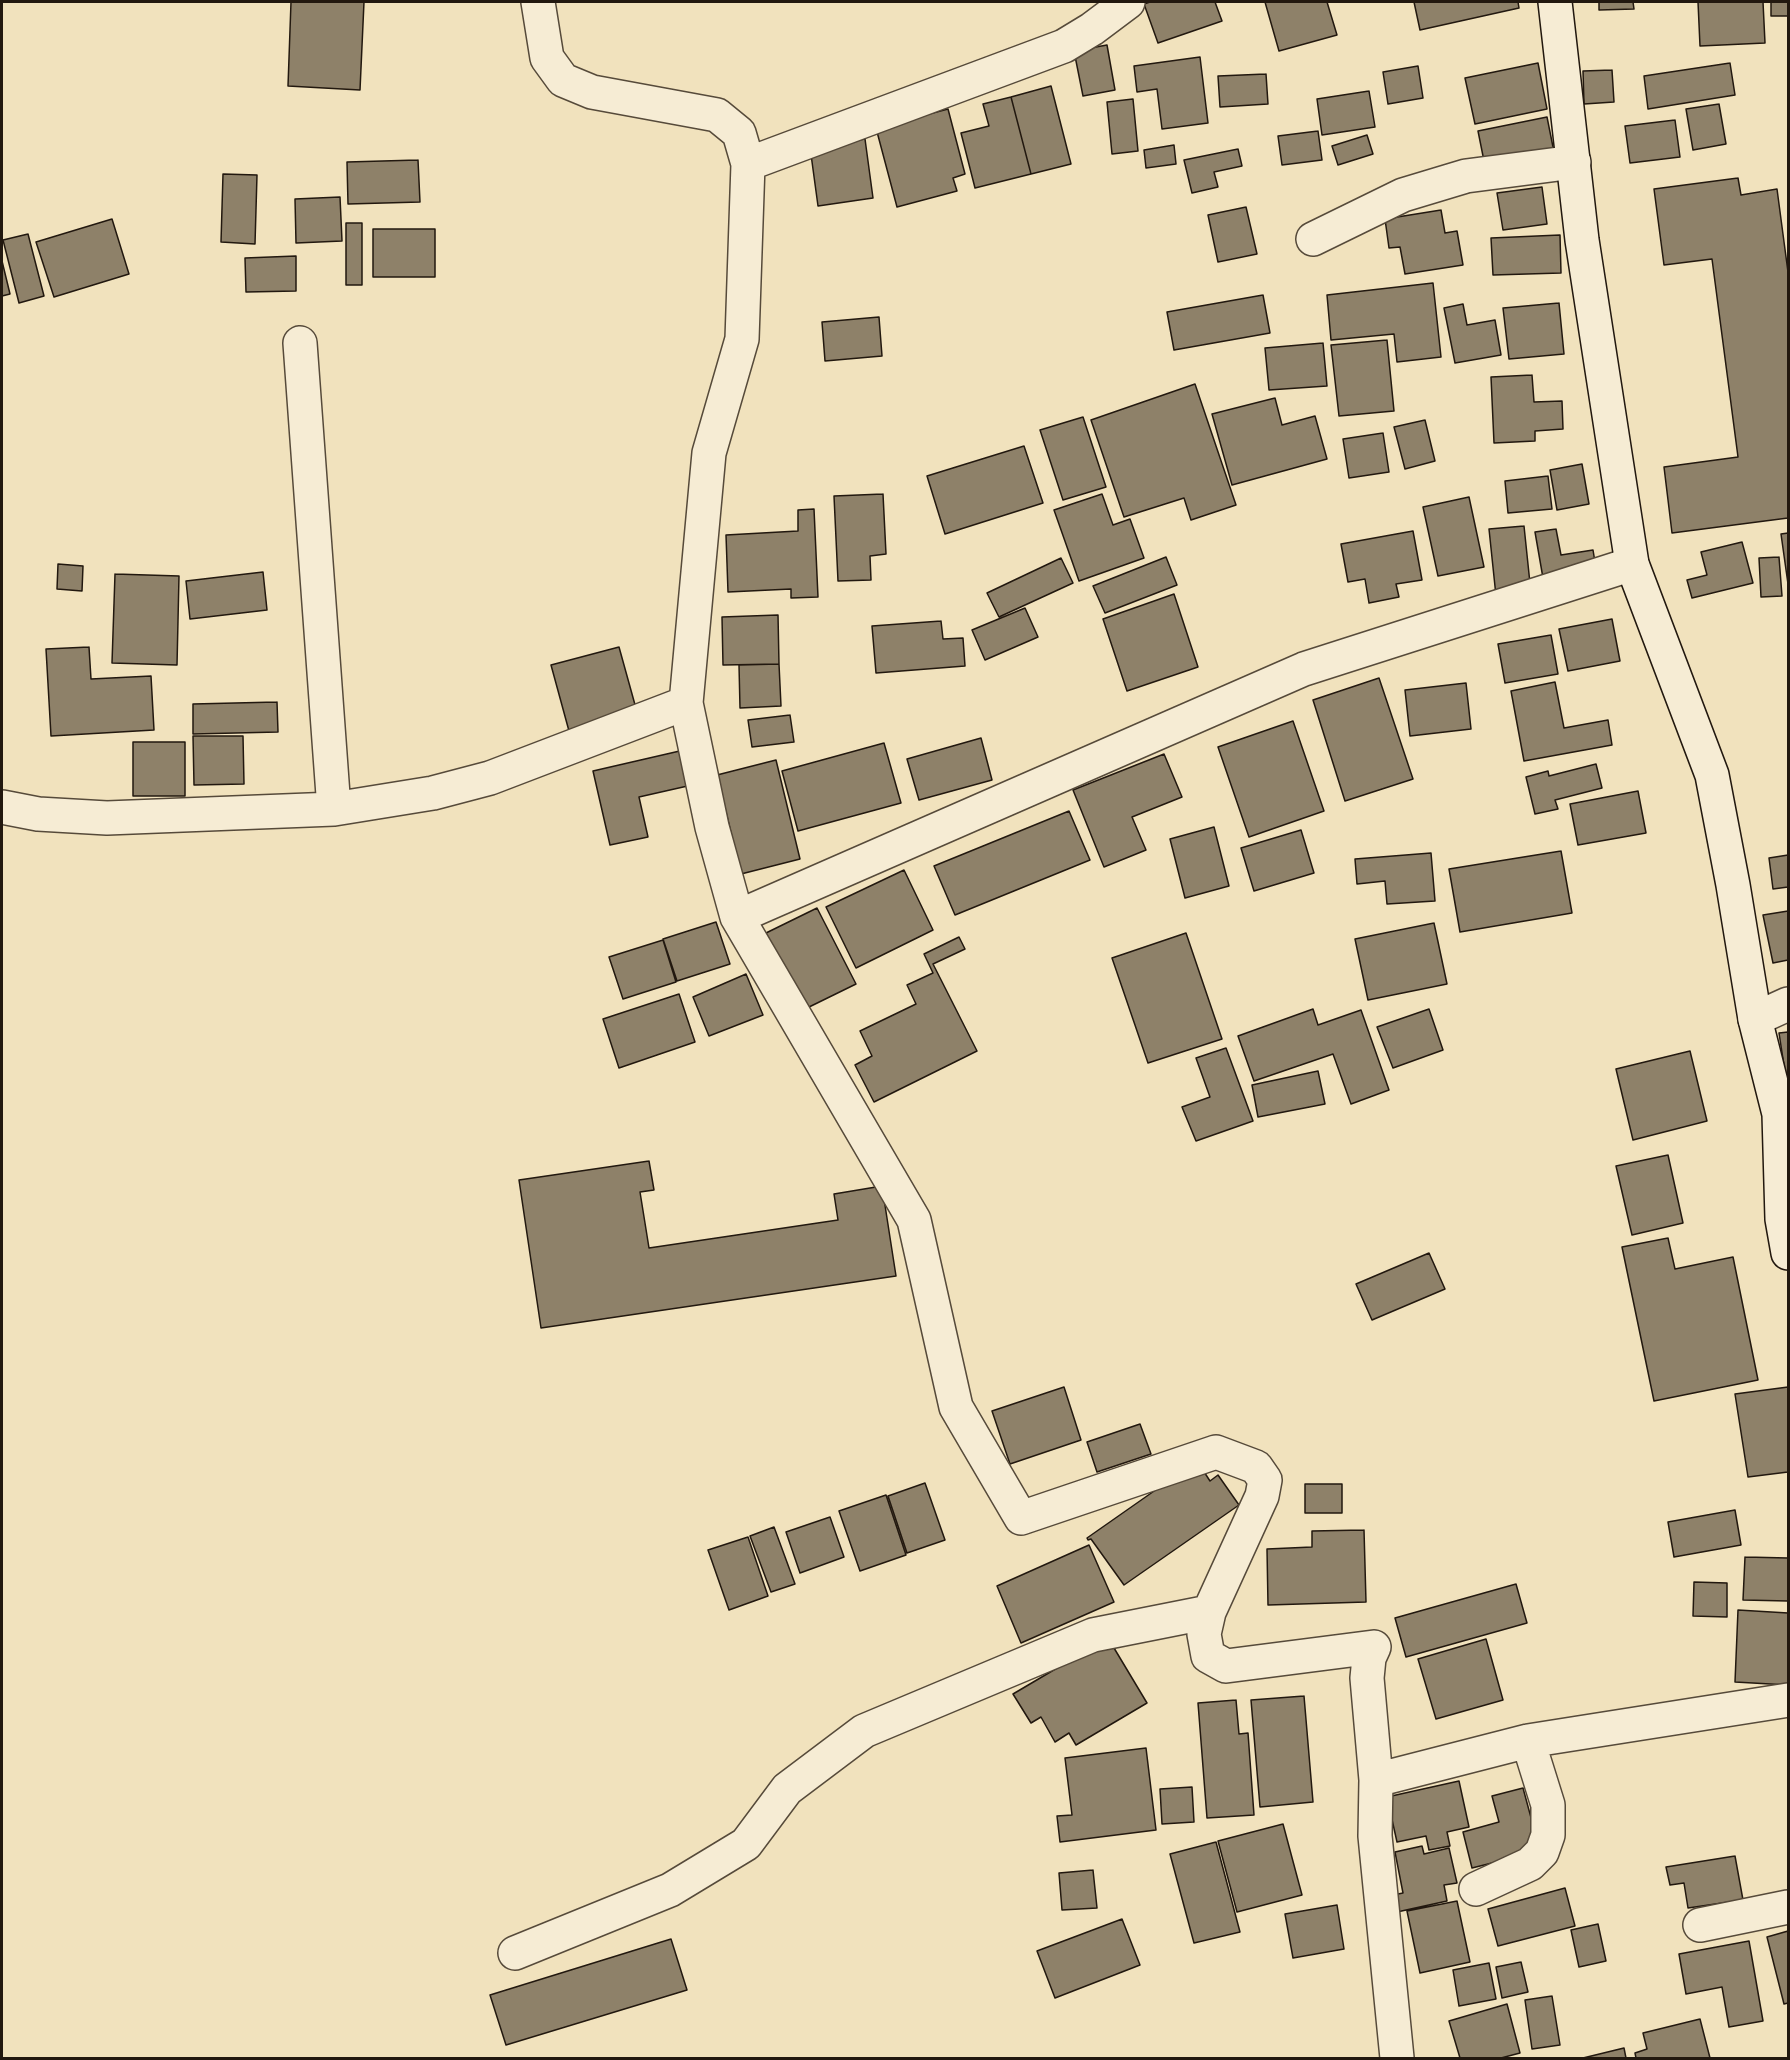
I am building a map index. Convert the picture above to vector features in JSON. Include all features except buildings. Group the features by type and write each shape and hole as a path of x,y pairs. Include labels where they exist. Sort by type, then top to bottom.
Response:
{"street":[{"path":"538,2 547,58 563,80 592,92 717,115 739,133 748,164 742,339 709,453 686,703 712,827 737,917 914,1220 956,1407 1021,1518 1216,1452 1256,1467 1265,1480 1262,1496 1209,1612 1204,1634 1208,1656 1226,1666 1374,1647 1369,1659 1367,1678 1376,1780 1375,1836 1397,2058"},
{"path":"748,164 1064,46 1092,29 1128,2"},
{"path":"1555,2 1582,240 1632,564 1712,775 1734,885 1755,1018 1779,1114 1782,1219 1788,1254"},
{"path":"1313,239 1403,195 1466,176 1574,162"},
{"path":"300,344 334,809"},
{"path":"737,917 1304,669 1632,564"},
{"path":"2,807 38,814 107,818 334,809 433,793 489,778 686,703"},
{"path":"1755,1018 1788,1004"},
{"path":"515,1953 670,1890 746,1844 787,1789 864,1731 1093,1635 1209,1612"},
{"path":"1376,1780 1528,1741 1788,1700"},
{"path":"1476,1889 1530,1864 1542,1852 1548,1835 1548,1805 1528,1741"},
{"path":"1700,1925 1788,1907"}]}
